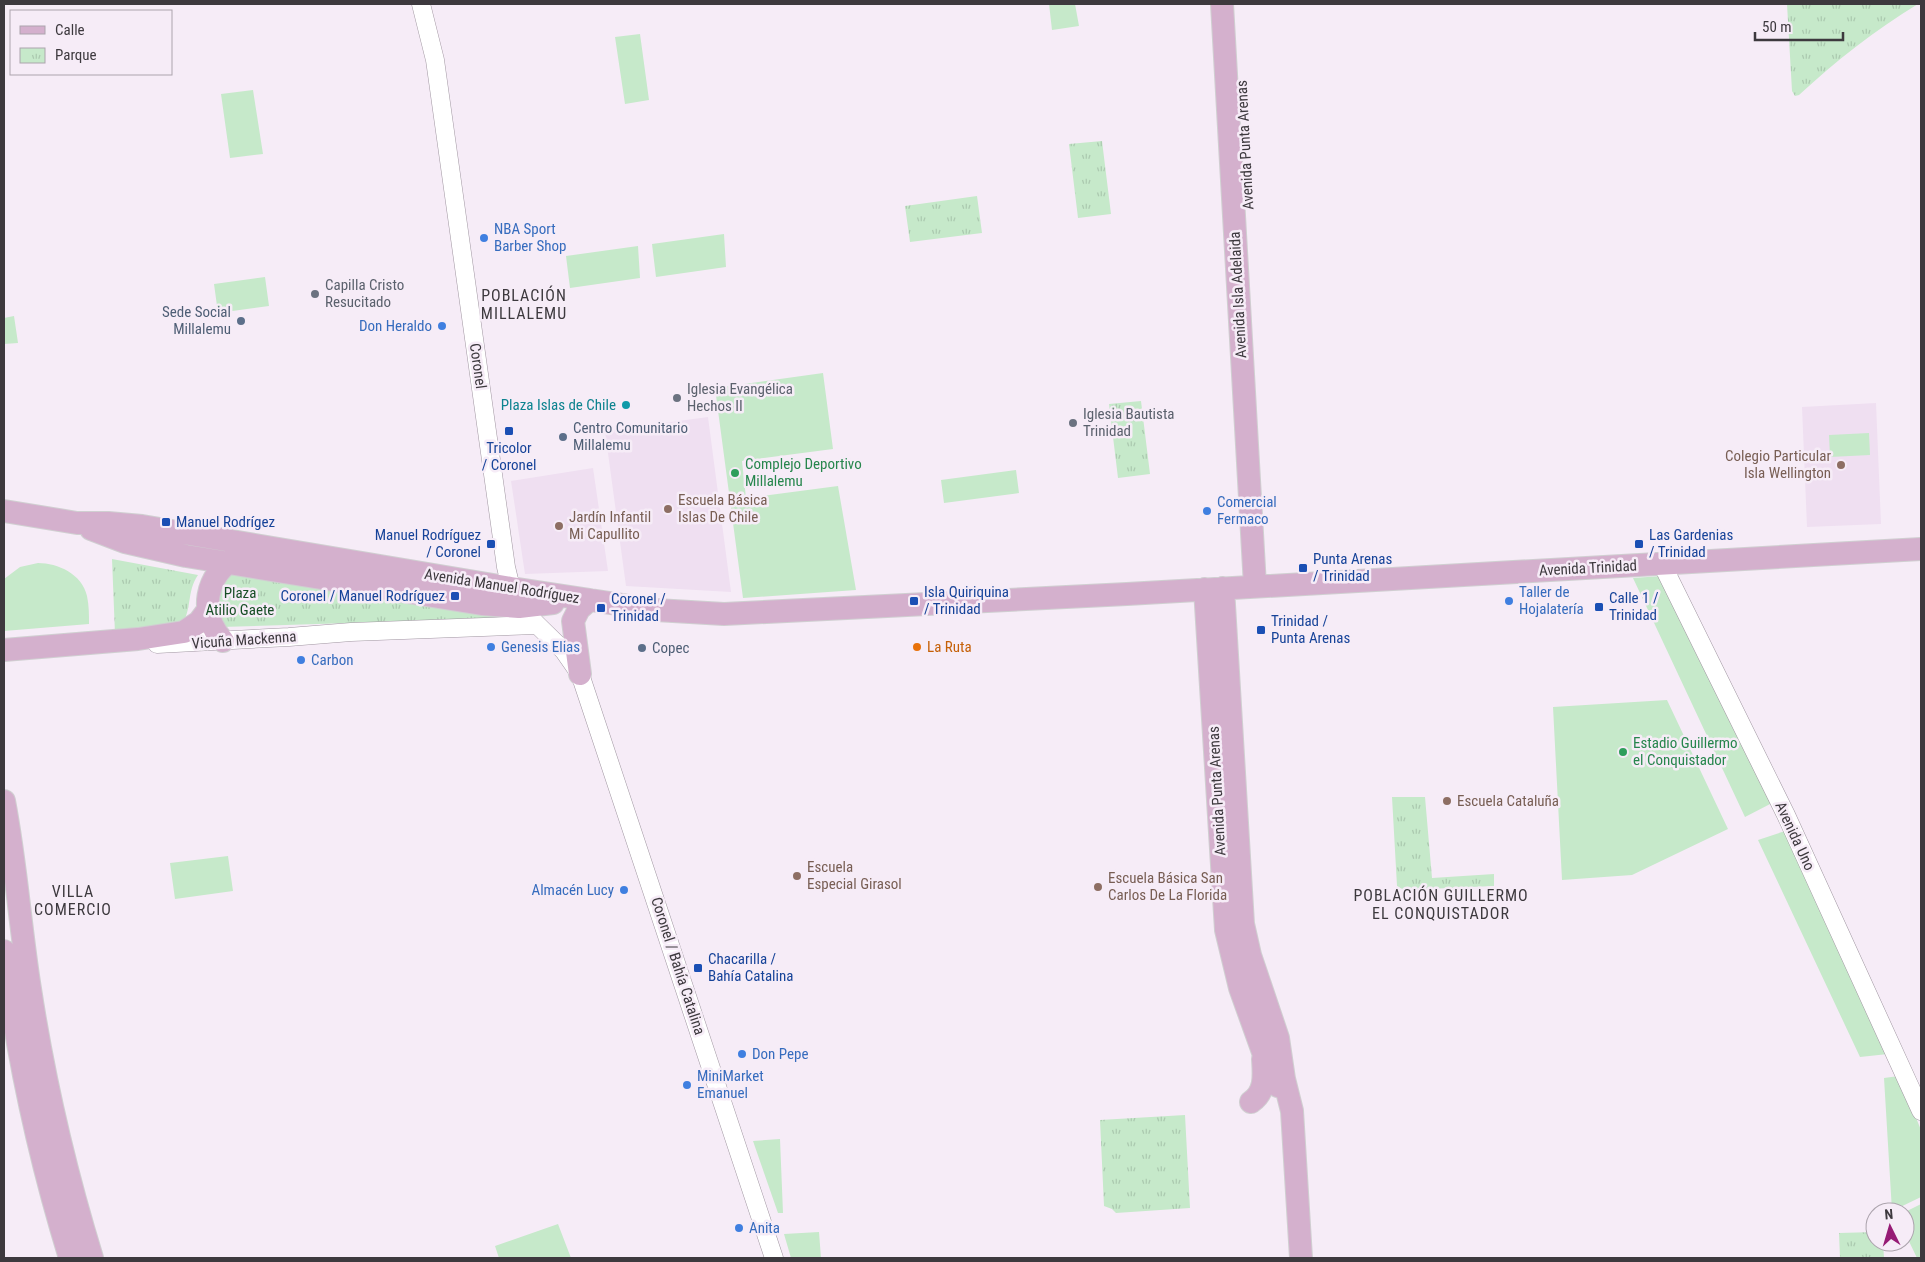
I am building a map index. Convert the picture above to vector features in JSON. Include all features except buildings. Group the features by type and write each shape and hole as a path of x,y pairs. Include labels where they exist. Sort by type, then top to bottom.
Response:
{"main road":[{"name":"Avenida Isla Adelaida","path":"1222,4 1262,586"},
{"name":"Avenida Punta Arenas","path":"1237,4 1262,586"},
{"name":"Avenida Manuel Rodríguez","path":"4,511 77,523 136,526 269,548 515,598 589,600 682,612 742,614 1214,588"},
{"name":"Avenida Manuel Rodríguez","path":"77,523 125,542 156,550 226,563 482,604 515,598"},
{"path":"215,627 210,588 217,574 226,563 251,551 269,548"},
{"name":"Avenida Trinidad","path":"1214,588 1921,549"},
{"name":"Avenida Punta Arenas","path":"1214,588 1225,923 1234,969 1262,1051 1275,1080 1288,1100"},
{"name":"Avenida Punta Arenas","path":"1214,588 1243,924 1250,955 1278,1038 1292,1117 1301,1258"},
{"path":"580,674 573,620 579,609 589,600"},
{"name":"Vicuña Mackenna","path":"4,650 138,639 184,632 199,622 215,627"},
{"path":"4,801 41,1052 60,1144 92,1258"},
{"path":"4,951 13,1017 38,1144 70,1258"},
{"path":"1251,1102 1258,1096 1262,1088 1262,1051"}],"street":[{"name":"Coronel","path":"421,4 435,60 506,567 515,598"},
{"name":"Avenida Uno","path":"1662,564 1786,815 1921,1111"},
{"path":"515,598 536,625 564,651 580,674"},
{"name":"Vicuña Mackenna","path":"138,639 162,645 215,627 284,628 351,632 536,625"},
{"name":"Coronel / Bahía Catalina","path":"580,674 774,1258"}],"shaded area":[{"name":"Colegio Particular Isla Wellington","path":"1876,403 1881,524 1807,527 1802,407"},
{"name":"Escuela Básica Islas De Chile","path":"708,417 731,592 626,586 605,431"},
{"name":"Jardín Infantil Mi Capullito","path":"593,468 608,571 525,574 511,481"}],"green space":[{"path":"1049,4 1075,4 1079,26 1052,30"},
{"path":"1787,4 1918,4 1871,35 1799,95 1795,96 1792,91"},
{"path":"640,34 649,100 625,104 615,37"},
{"path":"253,90 263,154 230,158 221,94"},
{"path":"1102,141 1111,214 1078,218 1069,144"},
{"path":"977,196 982,233 910,242 905,206"},
{"path":"724,234 726,267 656,277 652,244"},
{"path":"638,246 640,278 570,288 566,256"},
{"path":"265,277 269,306 218,313 214,284"},
{"path":"14,316 18,343 4,344 4,318"},
{"name":"Complejo Deportivo Millalemu","path":"823,373 833,449 742,461 746,498 838,486 856,590 743,598 715,388"},
{"path":"1141,401 1150,474 1118,478 1109,404"},
{"path":"1869,433 1870,455 1830,457 1829,435"},
{"path":"1016,470 1019,493 944,503 941,480"},
{"path":"112,559 198,575 192,588 185,619 181,626 115,634"},
{"path":"38,563 53,565 75,576 84,588 87,596 89,624 4,631 4,579 20,567"},
{"name":"Plaza Atilio Gaete","path":"234,574 513,618 221,627 215,615 221,579"},
{"path":"1662,576 1774,802 1745,817 1633,578"},
{"name":"Estadio Guillermo el Conquistador","path":"1667,700 1728,829 1632,875 1562,880 1553,707"},
{"path":"1392,797 1425,797 1432,878 1494,874 1494,886 1404,890 1397,886"},
{"path":"1788,830 1888,1054 1860,1057 1758,840"},
{"path":"228,856 233,891 175,899 170,863"},
{"path":"1899,1076 1921,1130 1921,1197 1911,1202 1891,1202 1884,1078"},
{"path":"1185,1115 1190,1208 1116,1213 1104,1206 1100,1120"},
{"path":"780,1139 783,1213 778,1213 753,1141"},
{"path":"1921,1204 1921,1258 1917,1258 1914,1252 1915,1207"},
{"path":"558,1224 571,1258 499,1258 495,1246"},
{"path":"819,1232 821,1258 791,1258 784,1234"},
{"path":"1865,1232 1865,1252 1884,1252 1884,1258 1840,1258 1839,1233"}],"place":[{"name":"NBA Sport Barber Shop","path":"484,238"},
{"name":"Capilla Cristo Resucitado","path":"315,294"},
{"name":"Sede Social Millalemu","path":"241,321"},
{"name":"Don Heraldo","path":"442,326"},
{"name":"Iglesia Evangélica Hechos II","path":"677,398"},
{"name":"Plaza Islas de Chile","path":"626,405"},
{"name":"Iglesia Bautista Trinidad","path":"1073,423"},
{"name":"Tricolor / Coronel","path":"509,431"},
{"name":"Centro Comunitario Millalemu","path":"563,437"},
{"name":"Colegio Particular Isla Wellington","path":"1841,465"},
{"name":"Complejo Deportivo Millalemu","path":"735,473"},
{"name":"Escuela Básica Islas De Chile","path":"668,509"},
{"name":"Comercial Fermaco","path":"1207,511"},
{"name":"Manuel Rodrígez","path":"166,522"},
{"name":"Jardín Infantil Mi Capullito","path":"559,526"},
{"name":"Manuel Rodríguez / Coronel","path":"491,544"},
{"name":"Las Gardenias / Trinidad","path":"1639,544"},
{"name":"Punta Arenas / Trinidad","path":"1303,568"},
{"name":"Coronel / Manuel Rodríguez","path":"455,596"},
{"name":"Isla Quiriquina / Trinidad","path":"914,601"},
{"name":"Taller de Hojalatería","path":"1509,601"},
{"name":"Calle 1 / Trinidad","path":"1599,607"},
{"name":"Coronel / Trinidad","path":"601,608"},
{"name":"Trinidad / Punta Arenas","path":"1261,630"},
{"name":"Genesis Elias","path":"491,647"},
{"name":"La Ruta","path":"917,647"},
{"name":"Copec","path":"642,648"},
{"name":"Carbon","path":"301,660"},
{"name":"Estadio Guillermo el Conquistador","path":"1623,752"},
{"name":"Escuela Cataluña","path":"1447,801"},
{"name":"Escuela Especial Girasol","path":"797,876"},
{"name":"Escuela Básica San Carlos De La Florida","path":"1098,887"},
{"name":"Almacén Lucy","path":"624,890"},
{"name":"Chacarilla / Bahía Catalina","path":"698,968"},
{"name":"Don Pepe","path":"742,1054"},
{"name":"MiniMarket Emanuel","path":"687,1085"},
{"name":"Anita","path":"739,1228"}],"district":[{"name":"POBLACIÓN MILLALEMU","path":"524,304"},
{"name":"VILLA COMERCIO","path":"73,900"},
{"name":"POBLACIÓN GUILLERMO EL CONQUISTADOR","path":"1441,904"}]}
